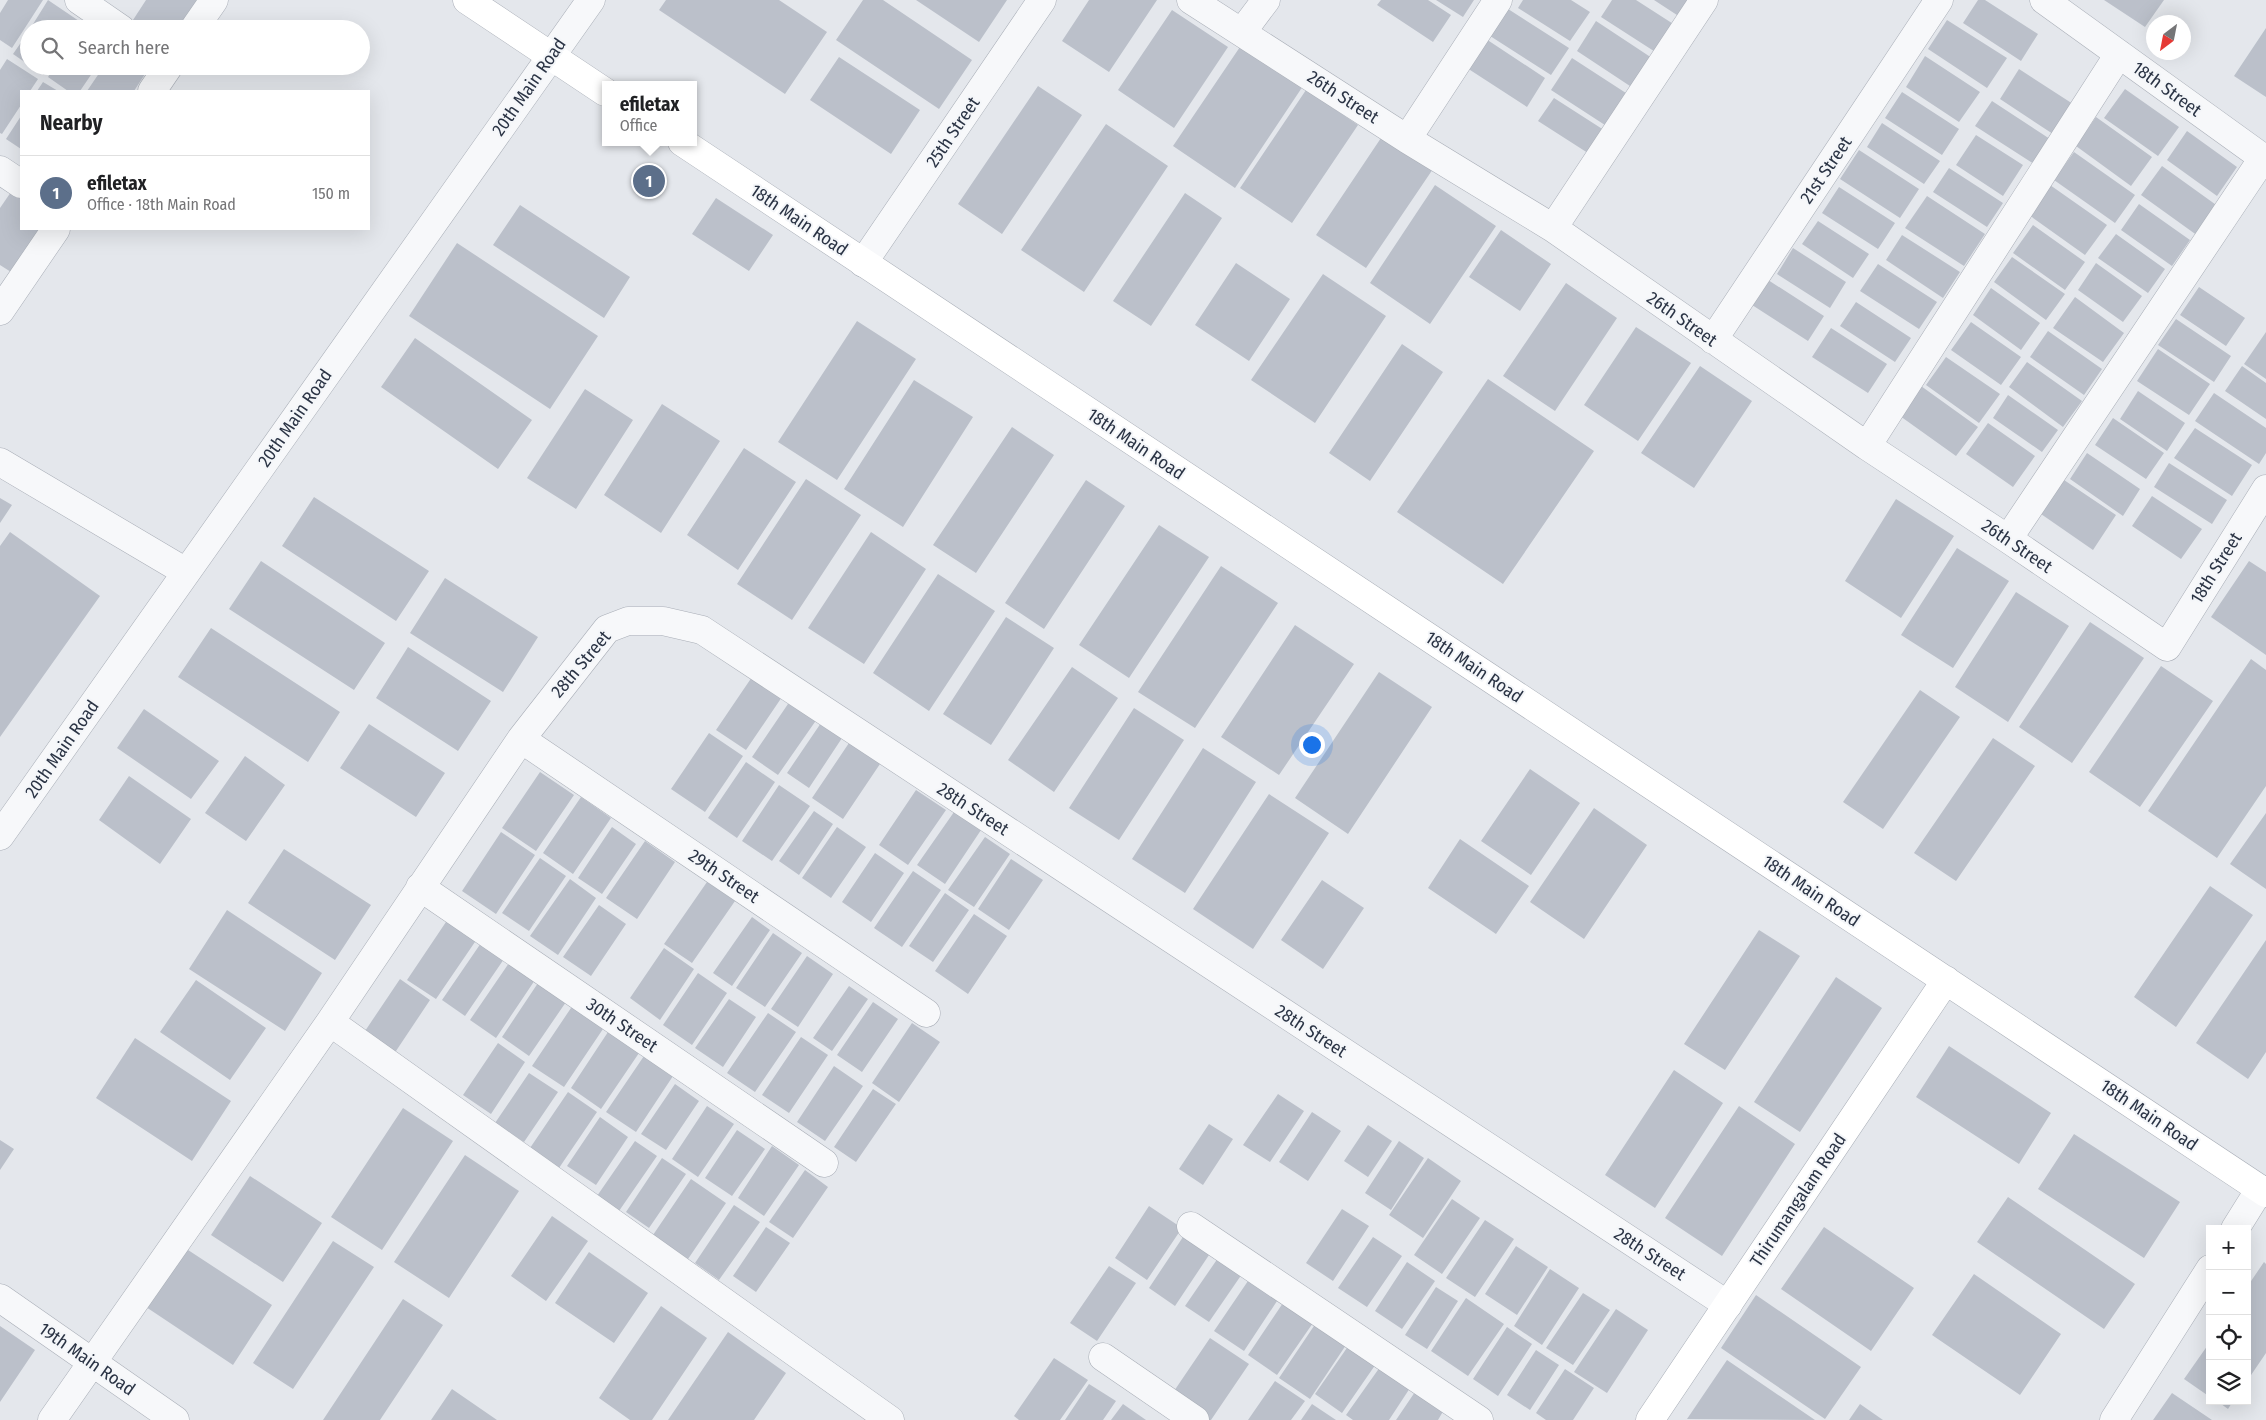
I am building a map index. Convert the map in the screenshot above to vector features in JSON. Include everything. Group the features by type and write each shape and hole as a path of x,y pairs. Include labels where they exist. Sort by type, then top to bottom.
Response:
{"street":[{"path":"78,0 108,20"},
{"path":"200,20 214,0"},
{"path":"467,0 602,90"},
{"name":"20th Main Road","path":"0,836 591,0"},
{"name":"25th Street","path":"863,263 1042,0"},
{"name":"26th Street","path":"1191,0 1407,138 1553,228 1866,446 2008,539 2167,647"},
{"path":"1242,32 1266,0"},
{"path":"1407,138 1498,0"},
{"path":"1553,228 1704,0"},
{"name":"21st Street","path":"1713,340 1939,0"},
{"name":"18th Street","path":"2044,0 2265,158"},
{"path":"1866,446 2119,54"},
{"path":"153,90 163,75"},
{"name":"18th Main Road","path":"688,146 1946,980 2264,1187"},
{"path":"2008,539 2265,158"},
{"path":"0,170 20,183"},
{"path":"0,311 55,230"},
{"path":"0,462 186,572"},
{"name":"18th Street","path":"2167,647 2266,489"},
{"name":"28th Street","path":"52,1420 330,1022 521,739 607,629 628,621 663,622 702,630 1728,1305"},
{"name":"29th Street","path":"521,739 926,1013"},
{"name":"30th Street","path":"420,886 824,1163"},
{"name":"Thirumangalam Road","path":"1650,1420 1946,980"},
{"path":"330,1022 890,1420"},
{"path":"2238,1225 2264,1187"},
{"path":"1191,1226 1479,1420"},
{"path":"2114,1420 2209,1270"},
{"name":"19th Main Road","path":"0,1298 175,1420"},
{"path":"1103,1357 1195,1420"}],"building":[{"path":"8,0 43,0 30,20 20,20 20,36 12,48 0,40 0,13"},
{"path":"48,0 78,20 36,20"},
{"path":"146,0 200,0 187,20 133,20"},
{"path":"666,0 779,0 827,32 785,94 659,10"},
{"path":"863,0 883,0 972,60 939,109 836,40"},
{"path":"916,0 1007,0 979,42"},
{"path":"1089,0 1157,0 1109,72 1062,41"},
{"path":"1381,0 1428,0 1451,15 1433,42 1377,5"},
{"path":"1436,0 1474,0 1463,17"},
{"path":"1523,0 1571,0 1590,12 1570,41 1518,8"},
{"path":"1612,0 1636,0 1678,27 1660,55 1601,17"},
{"path":"1654,0 1691,0 1680,17"},
{"path":"1978,0 1985,0 2038,34 2021,61 1963,23"},
{"path":"2104,0 2164,0 2153,15 2146,15 2145,27"},
{"path":"1505,7 1569,48 1551,75 1487,34"},
{"path":"1172,10 1228,47 1174,128 1118,90"},
{"path":"1947,20 2007,58 1987,88 1928,49"},
{"path":"1596,21 1655,60 1636,90 1577,51"},
{"path":"2266,28 2266,97 2234,76"},
{"path":"1246,38 1307,80 1235,188 1173,146"},
{"path":"1486,39 1545,78 1527,107 1467,68"},
{"path":"20,44 20,59 13,54"},
{"path":"1925,56 1980,92 1959,122 1906,87"},
{"path":"839,57 920,110 891,154 810,100"},
{"path":"1572,58 1629,95 1608,127 1551,90"},
{"path":"7,59 20,67 20,75 32,75 38,79 31,90 20,90 20,107 2,134 0,133 0,70"},
{"path":"2019,69 2073,104 2053,134 2000,99"},
{"path":"49,75 91,75 81,90 67,90 48,77"},
{"path":"98,75 144,75 135,90 88,90"},
{"path":"43,82 56,90 38,90"},
{"path":"1038,86 1082,115 1002,234 958,204"},
{"path":"2125,89 2179,127 2158,156 2104,118"},
{"path":"1306,90 1358,125 1292,223 1240,188"},
{"path":"1902,92 1959,129 1942,155 1885,118"},
{"path":"1554,98 1607,132 1591,155 1538,121"},
{"path":"1992,101 2050,139 2034,164 1975,126"},
{"path":"2096,117 2152,157 2131,186 2076,146"},
{"path":"20,118 20,148 6,139"},
{"path":"1882,123 1940,161 1924,184 1867,147"},
{"path":"1106,124 1168,166 1084,292 1021,250"},
{"path":"2187,131 2237,167 2217,196 2167,160"},
{"path":"1385,132 1435,166 1366,268 1316,235"},
{"path":"1976,135 2023,165 2003,196 1956,165"},
{"path":"1859,150 1919,189 1900,218 1840,179"},
{"path":"2074,152 2135,195 2115,223 2054,180"},
{"path":"2162,166 2219,207 2198,236 2141,195"},
{"path":"1949,168 2003,203 1987,227 1933,192"},
{"path":"1435,185 1496,226 1430,324 1370,283"},
{"path":"2050,185 2107,225 2085,255 2029,215"},
{"path":"1839,187 1895,223 1878,249 1822,213"},
{"path":"11,192 20,198 20,230 41,230 11,272 0,265 0,208"},
{"path":"1185,193 1222,218 1151,326 1113,301"},
{"path":"1927,196 1985,234 1964,266 1905,228"},
{"path":"716,198 773,235 749,271 692,234"},
{"path":"2139,204 2190,240 2172,266 2121,230"},
{"path":"520,205 630,277 604,318 493,245"},
{"path":"1818,221 1869,254 1853,278 1802,244"},
{"path":"2033,225 2085,262 2065,290 2013,253"},
{"path":"1501,230 1551,264 1520,311 1469,277"},
{"path":"2116,234 2165,269 2148,293 2098,258"},
{"path":"1902,235 1960,272 1943,298 1886,260"},
{"path":"457,243 598,336 550,409 409,316"},
{"path":"1793,248 1846,282 1830,308 1777,274"},
{"path":"2012,257 2065,294 2046,320 1994,282"},
{"path":"1236,263 1290,299 1249,361 1195,325"},
{"path":"2096,263 2142,296 2123,322 2078,290"},
{"path":"1878,264 1937,302 1919,329 1860,291"},
{"path":"1323,274 1386,316 1315,423 1251,380"},
{"path":"1765,278 1824,316 1808,341 1749,303"},
{"path":"1566,283 1617,318 1555,411 1503,376"},
{"path":"2199,287 2245,318 2226,346 2180,315"},
{"path":"1991,288 2040,323 2021,350 1973,315"},
{"path":"2075,297 2124,333 2103,362 2053,328"},
{"path":"1856,302 1911,338 1895,362 1840,326"},
{"path":"2176,319 2231,356 2214,382 2158,345"},
{"path":"857,321 916,359 837,480 778,442"},
{"path":"1971,322 2021,357 2001,385 1951,350"},
{"path":"1636,327 1691,363 1638,441 1584,405"},
{"path":"1831,328 1887,364 1868,393 1812,357"},
{"path":"2048,331 2102,369 2084,395 2030,357"},
{"path":"2266,332 2266,379 2244,364"},
{"path":"415,338 532,420 498,469 381,387"},
{"path":"1402,344 1443,372 1370,481 1329,453"},
{"path":"2158,349 2210,384 2189,415 2137,381"},
{"path":"1946,357 2000,394 1979,423 1926,385"},
{"path":"2027,362 2082,401 2063,427 2009,387"},
{"path":"1700,366 1752,401 1694,488 1641,453"},
{"path":"2242,366 2266,383 2266,419 2225,391"},
{"path":"1488,379 1594,451 1503,584 1397,512"},
{"path":"914,380 973,417 903,527 844,489"},
{"path":"1921,386 1978,427 1956,456 1900,416"},
{"path":"585,389 633,420 576,509 527,478"},
{"path":"2138,391 2185,423 2167,451 2120,419"},
{"path":"2214,393 2266,428 2266,453 2259,464 2195,421"},
{"path":"2008,395 2058,430 2042,452 1993,418"},
{"path":"662,404 720,441 661,533 604,495"},
{"path":"2113,418 2164,453 2146,479 2095,445"},
{"path":"1988,423 2035,456 2013,487 1966,454"},
{"path":"1012,427 1054,455 976,573 933,545"},
{"path":"2195,428 2252,465 2232,496 2174,458"},
{"path":"744,448 796,482 738,570 687,535"},
{"path":"2087,453 2140,489 2123,516 2070,479"},
{"path":"2169,463 2227,500 2212,524 2154,487"},
{"path":"806,479 861,515 792,620 737,584"},
{"path":"1086,480 1125,506 1044,629 1005,603"},
{"path":"2064,480 2116,515 2093,550 2041,514"},
{"path":"2152,496 2202,529 2181,559 2132,526"},
{"path":"314,497 429,571 396,621 282,546"},
{"path":"0,498 12,505 0,523"},
{"path":"1896,499 1954,536 1901,618 1845,581"},
{"path":"1159,525 1209,557 1129,678 1079,645"},
{"path":"10,532 100,596 0,737 0,546"},
{"path":"871,532 926,569 864,664 808,628"},
{"path":"1957,548 2009,581 1953,668 1901,635"},
{"path":"261,561 385,643 354,690 229,609"},
{"path":"2249,561 2266,572 2266,655 2211,617"},
{"path":"1221,566 1278,603 1195,728 1138,692"},
{"path":"938,574 995,611 929,711 873,673"},
{"path":"445,578 538,637 503,692 410,633"},
{"path":"2016,592 2069,626 2008,722 1955,687"},
{"path":"1006,617 1054,648 991,745 943,714"},
{"path":"2090,622 2144,658 2072,763 2019,727"},
{"path":"1295,625 1354,664 1279,775 1221,737"},
{"path":"211,628 340,712 308,762 178,677"},
{"path":"408,647 491,701 458,751 376,698"},
{"path":"2251,659 2266,670 2266,786 2217,858 2148,811"},
{"path":"2161,666 2213,701 2140,807 2089,772"},
{"path":"1072,667 1118,698 1054,792 1008,760"},
{"path":"1379,672 1432,707 1348,834 1295,798"},
{"path":"754,674 784,694 746,750 716,730"},
{"path":"1920,690 1960,717 1883,829 1843,802"},
{"path":"790,701 817,719 778,775 752,757"},
{"path":"1134,708 1184,740 1119,840 1069,808"},
{"path":"144,709 219,761 191,799 117,748"},
{"path":"823,720 844,735 809,788 787,773"},
{"path":"369,724 445,773 416,817 340,768"},
{"path":"709,733 743,756 705,812 671,789"},
{"path":"1993,738 2035,766 1956,881 1914,853"},
{"path":"851,740 882,761 843,819 812,798"},
{"path":"1203,748 1256,782 1185,893 1132,859"},
{"path":"245,756 285,785 246,841 205,813"},
{"path":"746,762 775,782 737,838 708,818"},
{"path":"1530,769 1580,803 1531,875 1481,841"},
{"path":"540,772 574,795 536,851 502,828"},
{"path":"129,776 191,819 160,864 99,820"},
{"path":"779,785 810,806 772,861 742,841"},
{"path":"916,790 946,810 908,865 879,845"},
{"path":"1269,794 1329,833 1253,949 1193,909"},
{"path":"581,797 611,818 573,874 543,853"},
{"path":"1594,808 1647,845 1584,939 1530,902"},
{"path":"814,811 833,824 799,875 779,861"},
{"path":"954,812 981,830 945,884 917,865"},
{"path":"2266,813 2266,889 2230,864"},
{"path":"612,827 636,844 602,894 578,878"},
{"path":"837,827 866,847 831,898 802,878"},
{"path":"501,832 535,855 496,914 462,891"},
{"path":"985,837 1010,854 974,907 948,890"},
{"path":"1460,839 1529,886 1496,934 1428,888"},
{"path":"645,841 675,862 637,919 606,898"},
{"path":"284,849 371,905 335,960 248,903"},
{"path":"875,853 904,873 871,922 842,902"},
{"path":"540,858 566,876 529,931 502,913"},
{"path":"1011,859 1043,880 1009,930 978,909"},
{"path":"913,871 941,890 902,947 874,928"},
{"path":"570,879 596,898 558,955 530,936"},
{"path":"1322,880 1364,908 1323,969 1281,940"},
{"path":"707,882 735,901 692,963 664,944"},
{"path":"2210,886 2253,915 2176,1027 2134,997"},
{"path":"945,893 969,910 933,962 909,946"},
{"path":"599,905 626,924 591,976 563,957"},
{"path":"227,910 322,973 285,1031 189,969"},
{"path":"974,914 1007,936 968,994 935,971"},
{"path":"752,917 770,930 732,986 713,973"},
{"path":"448,919 477,939 436,999 407,980"},
{"path":"1759,930 1800,956 1725,1070 1684,1044"},
{"path":"773,933 802,953 765,1007 736,988"},
{"path":"2266,940 2266,1052 2248,1079 2196,1043"},
{"path":"481,943 504,959 465,1016 442,1000"},
{"path":"664,948 694,969 660,1020 630,998"},
{"path":"807,956 833,974 798,1027 771,1009"},
{"path":"509,963 535,980 496,1038 470,1020"},
{"path":"698,973 727,993 692,1045 663,1025"},
{"path":"1836,977 1882,1008 1800,1132 1754,1102"},
{"path":"400,979 430,1000 392,1057 361,1037"},
{"path":"196,980 266,1028 230,1080 160,1032"},
{"path":"538,983 566,1002 529,1056 502,1037"},
{"path":"849,986 868,999 832,1051 813,1038"},
{"path":"729,999 756,1017 723,1067 695,1048"},
{"path":"873,1002 898,1019 862,1072 837,1055"},
{"path":"573,1005 605,1026 564,1087 532,1066"},
{"path":"768,1013 796,1032 755,1092 727,1073"},
{"path":"912,1023 940,1042 899,1102 872,1083"},
{"path":"608,1032 639,1053 601,1109 571,1088"},
{"path":"801,1037 828,1055 789,1113 762,1095"},
{"path":"135,1038 231,1101 192,1161 96,1098"},
{"path":"498,1043 525,1062 491,1114 463,1095"},
{"path":"1949,1046 2051,1113 2019,1164 1916,1097"},
{"path":"644,1056 673,1076 636,1132 606,1112"},
{"path":"834,1066 863,1086 825,1141 797,1122"},
{"path":"1674,1070 1723,1103 1655,1208 1605,1175"},
{"path":"529,1073 558,1092 524,1142 495,1123"},
{"path":"675,1084 699,1101 666,1150 641,1134"},
{"path":"873,1089 896,1104 856,1162 834,1147"},
{"path":"568,1092 597,1112 559,1168 530,1148"},
{"path":"1278,1094 1304,1111 1270,1162 1243,1145"},
{"path":"707,1106 734,1124 698,1177 672,1159"},
{"path":"1739,1106 1795,1144 1722,1256 1665,1218"},
{"path":"403,1108 453,1141 382,1250 331,1217"},
{"path":"1312,1112 1341,1131 1308,1181 1279,1162"},
{"path":"600,1117 628,1137 596,1185 567,1166"},
{"path":"1209,1124 1233,1139 1203,1185 1179,1169"},
{"path":"1368,1125 1392,1141 1368,1177 1344,1161"},
{"path":"737,1130 765,1149 732,1196 705,1178"},
{"path":"2074,1134 2180,1202 2144,1258 2038,1189"},
{"path":"0,1140 14,1149 0,1170"},
{"path":"635,1141 657,1156 619,1211 597,1196"},
{"path":"1399,1141 1424,1158 1391,1210 1365,1193"},
{"path":"772,1146 799,1165 764,1216 738,1198"},
{"path":"465,1155 519,1191 449,1298 394,1262"},
{"path":"662,1158 686,1174 649,1228 626,1212"},
{"path":"1428,1158 1461,1181 1423,1238 1389,1215"},
{"path":"805,1170 828,1187 793,1238 769,1222"},
{"path":"250,1176 322,1223 283,1282 211,1235"},
{"path":"691,1179 726,1203 688,1259 653,1235"},
{"path":"2008,1197 2135,1284 2104,1329 1977,1242"},
{"path":"1452,1199 1480,1218 1442,1274 1414,1255"},
{"path":"734,1205 760,1222 719,1280 695,1263"},
{"path":"1149,1206 1182,1228 1147,1280 1115,1258"},
{"path":"1342,1209 1369,1226 1333,1281 1306,1263"},
{"path":"552,1216 588,1241 546,1301 511,1276"},
{"path":"1485,1220 1514,1239 1475,1297 1446,1278"},
{"path":"766,1227 790,1243 756,1292 733,1276"},
{"path":"1824,1227 1914,1288 1871,1351 1781,1289"},
{"path":"1187,1231 1213,1249 1175,1306 1149,1288"},
{"path":"1373,1237 1402,1256 1367,1307 1338,1288"},
{"path":"333,1241 374,1267 293,1389 253,1363"},
{"path":"1516,1246 1548,1267 1517,1315 1485,1294"},
{"path":"185,1248 272,1305 233,1365 146,1307"},
{"path":"589,1252 648,1293 614,1343 555,1303"},
{"path":"1218,1258 1242,1274 1209,1322 1185,1306"},
{"path":"1407,1262 1435,1281 1402,1329 1375,1311"},
{"path":"2264,1262 2266,1264 2266,1353 2251,1375 2251,1315 2251,1281"},
{"path":"1109,1266 1136,1283 1097,1341 1070,1323"},
{"path":"1550,1269 1579,1288 1542,1345 1514,1326"},
{"path":"1974,1274 2061,1334 2020,1395 1932,1335"},
{"path":"1250,1278 1279,1298 1244,1351 1214,1331"},
{"path":"1436,1287 1458,1301 1427,1349 1405,1335"},
{"path":"1583,1293 1610,1310 1573,1365 1546,1348"},
{"path":"1756,1295 1861,1367 1825,1419 1721,1348"},
{"path":"1466,1298 1504,1324 1468,1376 1431,1351"},
{"path":"403,1299 443,1325 380,1420 323,1420"},
{"path":"1285,1300 1315,1320 1277,1375 1248,1355"},
{"path":"661,1306 707,1338 652,1420 630,1420 599,1398"},
{"path":"1616,1309 1648,1330 1607,1393 1574,1372"},
{"path":"1318,1320 1348,1342 1310,1399 1279,1378"},
{"path":"0,1326 35,1350 0,1402"},
{"path":"1507,1327 1532,1344 1498,1396 1473,1379"},
{"path":"728,1332 786,1373 754,1420 668,1420"},
{"path":"1210,1338 1249,1364 1211,1420 1206,1420 1170,1397"},
{"path":"1351,1342 1378,1361 1342,1413 1315,1394"},
{"path":"2206,1348 2206,1394 2184,1379"},
{"path":"1536,1350 1559,1365 1530,1410 1507,1395"},
{"path":"1054,1358 1088,1380 1060,1420 1019,1420 1014,1416"},
{"path":"1727,1360 1815,1420 1687,1419"},
{"path":"1380,1367 1410,1388 1389,1420 1353,1420 1346,1415"},
{"path":"1565,1369 1594,1388 1573,1420 1546,1420 1536,1413"},
{"path":"1275,1381 1305,1401 1291,1420 1248,1420"},
{"path":"1089,1384 1116,1401 1103,1420 1065,1420"},
{"path":"452,1389 497,1420 431,1420"},
{"path":"1417,1389 1445,1408 1438,1420 1396,1420"},
{"path":"2172,1393 2212,1420 2153,1420"},
{"path":"1123,1404 1146,1420 1111,1420"},
{"path":"1312,1404 1336,1420 1301,1420"},
{"path":"1860,1404 1883,1420 1849,1420"},
{"path":"2222,1405 2230,1405 2228,1409"}],"place":[{"name":"efiletax","path":"649,181"}]}
